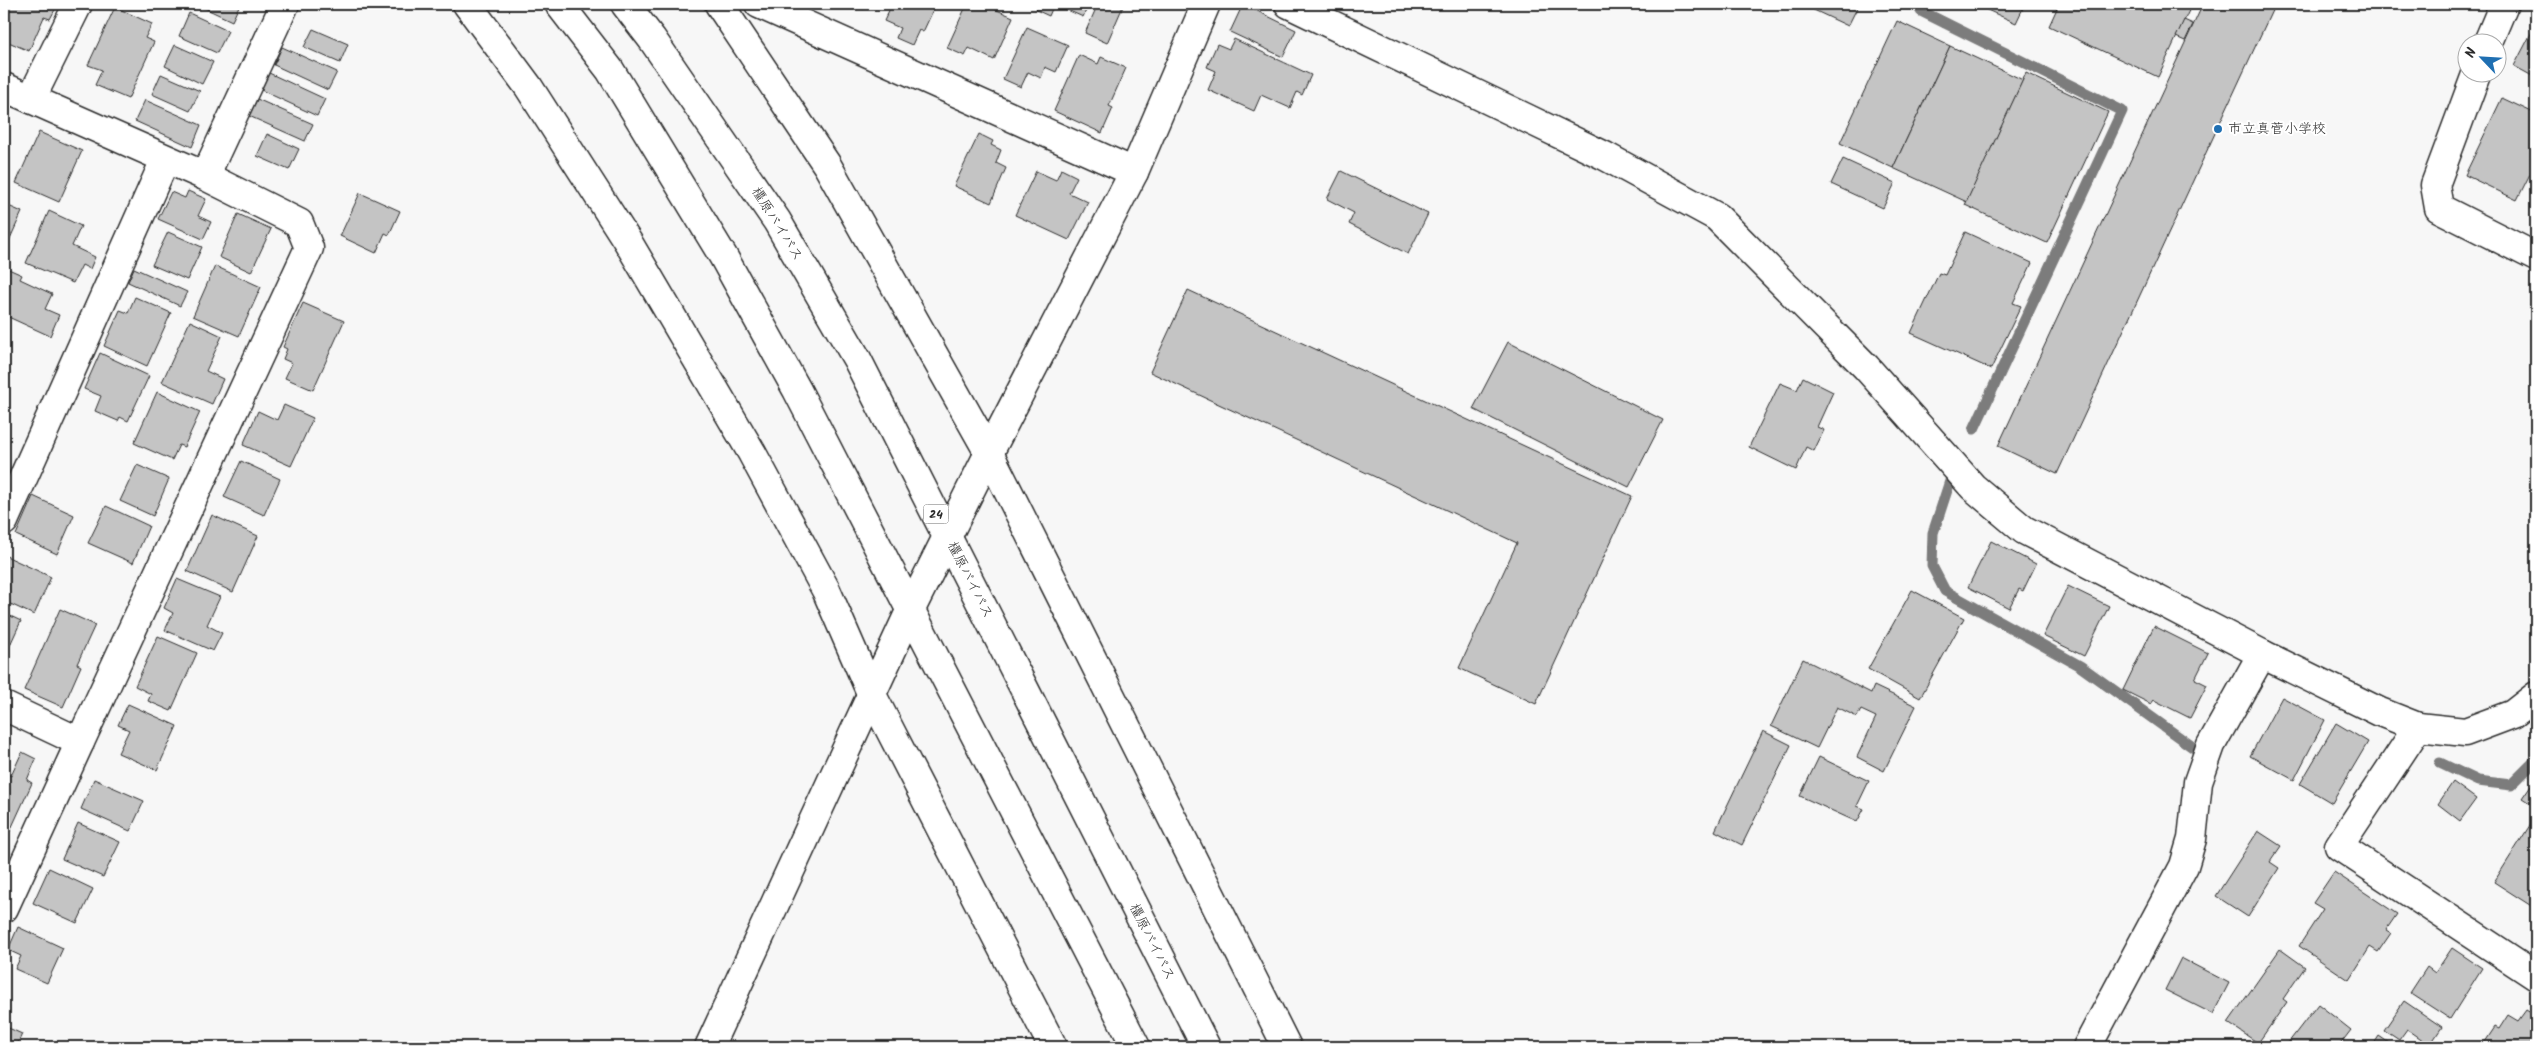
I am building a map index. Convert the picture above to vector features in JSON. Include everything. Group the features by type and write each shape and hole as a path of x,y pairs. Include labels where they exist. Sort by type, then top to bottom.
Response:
{"main road":[{"path":"31,99 78,4"},
{"path":"205,176 285,4"},
{"path":"467,4 528,86 628,242 752,453 826,590 871,693 1053,1047"},
{"path":"559,4 610,70 723,256 796,390 1136,1047"},
{"name":"橿原バイパス","path":"625,4 652,38 777,221 857,359 1206,1047"},
{"path":"719,4 827,165 989,453 1211,891 1287,1047"},
{"path":"758,4 1134,172"},
{"path":"709,1047 910,611 1134,172 1206,4"},
{"path":"1289,4 1605,156 1717,217 1866,367 1973,487 2024,530 2262,654 2380,712 2418,727 2465,732 2513,714 2536,696"},
{"path":"2492,32 2504,4"},
{"path":"2473,82 2435,184 2439,208 2536,257"},
{"path":"4,87 165,160 205,176 299,223 309,248 4,908"},
{"path":"4,521 165,160"},
{"path":"2087,1047 2184,866 2192,839 2198,782 2211,745 2262,654"},
{"path":"4,706 80,742"},
{"path":"2418,727 2339,846 2536,976"}],"building":[{"path":"4,4 58,4 50,19 44,17 29,51 4,40"},
{"path":"159,4 174,4 171,9"},
{"path":"196,4 240,4 232,21"},
{"path":"852,4 866,4 864,9"},
{"path":"892,4 936,4 923,32 919,30 912,45 896,38 900,28 884,21"},
{"path":"967,4 983,4 1013,17 994,60 969,48 965,56 947,48"},
{"path":"1039,4 1054,4 1049,16 1036,10"},
{"path":"1065,4 1089,4 1083,17 1063,8"},
{"path":"1098,4 1124,4 1107,43 1085,33"},
{"path":"1243,4 1296,30 1283,57 1230,32"},
{"path":"1801,4 1859,4 1848,26"},
{"path":"1974,4 2025,4 2016,23"},
{"path":"2059,4 2192,4 2158,77 2049,26"},
{"path":"2203,4 2275,4 2057,474 1998,446"},
{"path":"115,7 152,24 145,38 154,42 128,99 95,85 102,70 88,65"},
{"path":"189,13 228,31 217,53 179,36"},
{"path":"2184,20 2193,24 2185,41 2176,37"},
{"path":"1897,21 1950,46 1893,168 1840,143"},
{"path":"2536,24 2536,78 2514,66"},
{"path":"1027,27 1068,45 1056,72 1045,67 1041,78 1028,72 1021,87 1003,79"},
{"path":"313,29 348,44 340,63 304,47"},
{"path":"1234,39 1311,75 1302,95 1297,92 1290,108 1261,95 1254,111 1208,90 1216,71 1207,67 1217,44 1229,49"},
{"path":"175,45 213,62 202,84 165,66"},
{"path":"1950,46 2023,80 1967,202 1893,168"},
{"path":"282,47 337,72 328,90 274,65"},
{"path":"1079,55 1098,64 1101,57 1126,68 1109,106 1113,108 1102,133 1054,111"},
{"path":"269,73 325,99 317,116 261,90"},
{"path":"2026,73 2108,112 2047,243 1965,205"},
{"path":"161,74 200,91 190,111 152,94"},
{"path":"2502,98 2536,114 2536,162 2517,200 2465,175"},
{"path":"257,99 313,124 305,141 249,116"},
{"path":"145,100 201,125 192,147 135,121"},
{"path":"39,132 82,151 59,202 16,183"},
{"path":"267,134 299,149 289,170 257,156"},
{"path":"979,134 993,141 991,145 1001,150 996,163 1006,168 991,203 954,186"},
{"path":"1843,159 1895,183 1883,208 1831,184"},
{"path":"1061,169 1077,177 1069,193 1088,202 1069,240 1015,215 1036,171 1056,180"},
{"path":"1341,171 1428,214 1408,254 1349,224 1354,213 1327,199"},
{"path":"188,191 206,199 198,216 211,222 203,239 158,219 171,192 185,198"},
{"path":"360,193 400,211 389,235 385,233 376,253 340,236"},
{"path":"4,204 22,212 4,252"},
{"path":"49,211 81,226 72,246 95,257 90,269 82,265 73,283 26,263"},
{"path":"238,214 271,229 251,272 219,257"},
{"path":"168,232 202,247 187,280 152,265"},
{"path":"1965,232 2032,263 2013,303 2021,306 1991,369 1911,333 1939,273 1945,275"},
{"path":"215,266 261,287 239,336 193,316"},
{"path":"4,267 22,275 20,279 52,294 45,309 59,315 50,336 4,315"},
{"path":"134,268 187,292 180,306 128,282"},
{"path":"1188,290 1632,496 1536,704 1459,668 1517,543 1150,372"},
{"path":"135,297 171,313 147,366 104,346 120,310 128,313"},
{"path":"303,303 344,321 313,390 285,378 292,363 283,359 287,349 283,347"},
{"path":"190,321 222,336 206,371 223,379 212,404 162,382"},
{"path":"1508,342 1663,420 1629,487 1473,409"},
{"path":"100,353 149,376 128,421 120,417 118,421 95,411 101,396 84,389"},
{"path":"1803,377 1833,392 1817,427 1824,430 1814,451 1806,447 1796,470 1749,447 1780,383 1797,390"},
{"path":"157,392 200,412 184,447 179,445 172,460 134,443"},
{"path":"284,405 313,418 291,466 243,445 258,411 277,420"},
{"path":"241,461 280,479 264,515 224,497"},
{"path":"137,465 169,479 153,516 120,501"},
{"path":"33,496 74,515 57,554 16,535"},
{"path":"106,506 149,526 133,563 88,543"},
{"path":"212,515 258,536 233,592 187,571"},
{"path":"1991,541 2036,564 2023,591 2019,589 2009,608 1968,587"},
{"path":"6,556 51,577 34,615 4,601 4,561"},
{"path":"177,579 220,597 207,625 222,633 213,651 165,630 173,613 164,608"},
{"path":"2068,586 2109,606 2084,656 2043,636"},
{"path":"1912,590 1964,618 1920,698 1868,669"},
{"path":"60,609 95,625 77,664 81,666 63,707 24,690"},
{"path":"4,613 21,621 4,658"},
{"path":"2154,626 2208,653 2195,679 2207,685 2190,718 2154,700 2151,704 2123,690"},
{"path":"158,636 197,653 171,711 148,701 151,694 135,686"},
{"path":"1803,659 1871,693 1874,686 1916,706 1884,771 1857,757 1876,717 1861,710 1857,717 1837,707 1817,748 1771,726"},
{"path":"2282,697 2325,720 2294,780 2250,756"},
{"path":"128,704 177,726 157,770 118,753 129,730 118,725"},
{"path":"2336,723 2368,742 2332,803 2300,784"},
{"path":"1763,731 1791,745 1742,845 1715,831"},
{"path":"22,752 36,759 27,780 32,783 5,842 4,772 11,776"},
{"path":"1819,757 1869,781 1857,806 1864,809 1857,822 1800,796"},
{"path":"94,779 144,801 130,831 81,809"},
{"path":"2453,782 2476,799 2460,821 2438,804"},
{"path":"2531,785 2536,789 2536,807 2522,798"},
{"path":"2532,822 2536,825 2536,909 2494,882"},
{"path":"78,823 120,842 103,877 62,859"},
{"path":"2258,831 2281,846 2270,862 2279,868 2248,917 2216,896"},
{"path":"49,868 93,889 77,923 33,903"},
{"path":"2334,872 2397,914 2386,930 2391,933 2378,952 2370,947 2349,980 2299,946 2323,909 2313,903"},
{"path":"18,927 63,948 47,983 15,969 21,956 8,950"},
{"path":"2452,948 2482,968 2450,1019 2410,993 2427,967 2435,973"},
{"path":"2280,949 2305,967 2283,999 2287,1002 2258,1043 2228,1023"},
{"path":"2181,958 2229,983 2213,1014 2165,990"},
{"path":"2404,1001 2442,1027 2430,1045 2407,1029 2399,1040 2384,1030"},
{"path":"2318,1004 2351,1030 2338,1047 2285,1047"},
{"path":"2526,1010 2536,1016 2536,1047 2483,1045 2495,1027 2499,1029 2508,1015 2518,1021"},
{"path":"4,1026 22,1034 16,1047 4,1047"},
{"path":"2379,1036 2395,1047 2372,1047"}],"waterway":[{"path":"1924,4 1921,11 2122,111 1974,429"},
{"path":"1951,478 1933,533 1932,566 1945,591 2080,666 2194,748"},
{"path":"2440,763 2478,781 2511,785 2536,760"}],"place":[{"name":"市立真菅小学校","path":"2218,129"}]}
